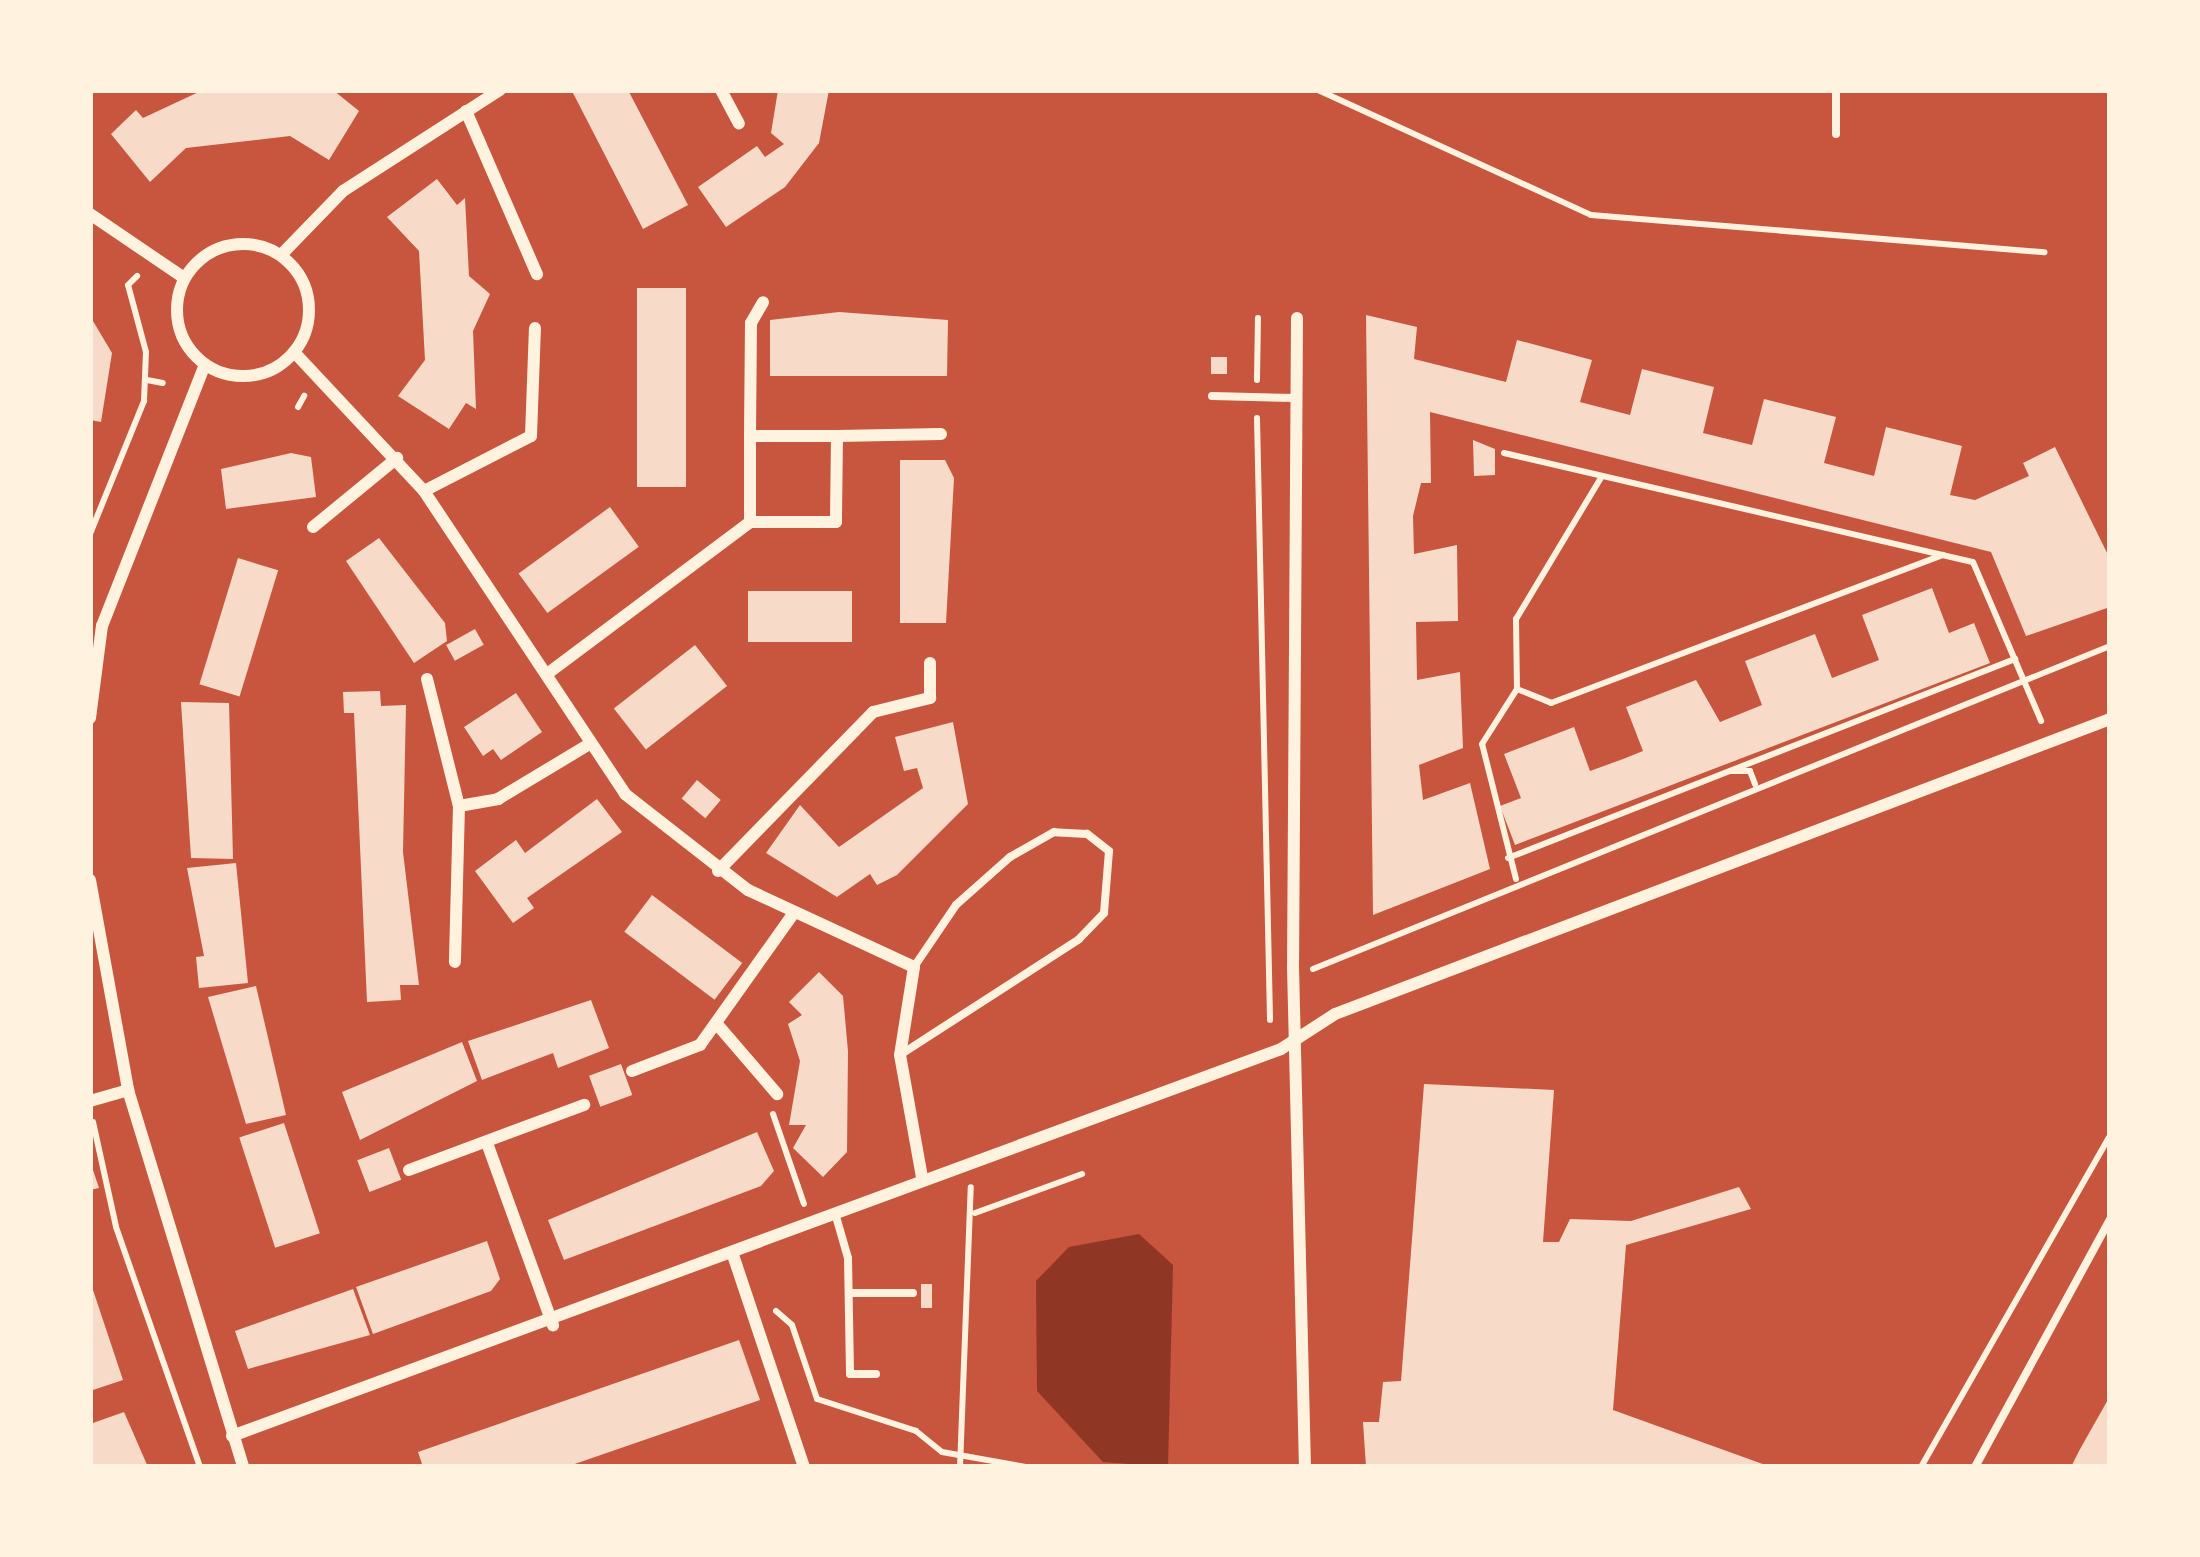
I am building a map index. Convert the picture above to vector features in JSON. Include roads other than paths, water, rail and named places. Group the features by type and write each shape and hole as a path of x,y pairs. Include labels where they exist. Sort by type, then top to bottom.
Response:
{"street":[{"path":"281,255 343,191 500,90"},
{"path":"722,90 739,124"},
{"path":"466,111 537,274"},
{"path":"90,214 184,278"},
{"path":"231,244 281,255 309,304 294,352 236,376 205,365 178,326 184,278 231,244"},
{"path":"750,522 752,323 763,302"},
{"path":"1298,318 1294,989 1305,1467"},
{"path":"424,491 531,436 535,328"},
{"path":"294,352 424,491 547,674 588,745 625,794 718,871 793,914 914,967 900,1055 922,1177"},
{"path":"90,718 96,624 205,365"},
{"path":"750,436 941,434"},
{"path":"547,674 750,522 836,522 837,436"},
{"path":"313,527 398,458"},
{"path":"718,871 873,712 930,698 930,663"},
{"path":"428,679 459,806 455,962"},
{"path":"232,1436 554,1325 922,1177 1270,1053 1298,1042 1335,1014 2110,719"},
{"path":"459,806 497,799 588,745"},
{"path":"90,880 128,1090 243,1467"},
{"path":"632,1071 700,1045 793,914"},
{"path":"716,1023 777,1094"},
{"path":"90,1100 128,1090"},
{"path":"409,1170 584,1105"},
{"path":"487,1143 554,1325"},
{"path":"733,1256 804,1467"}],"lane":[{"path":"1836,134 1837,90"},
{"path":"1212,396 1295,398"},
{"path":"900,1055 1079,938 1104,913 1109,851 1088,833 1054,832 1010,856 956,904 914,967"},
{"path":"835,1213 850,1293 850,1374 876,1374"},
{"path":"1975,1467 2110,1219"},
{"path":"850,1293 913,1293"}]}
